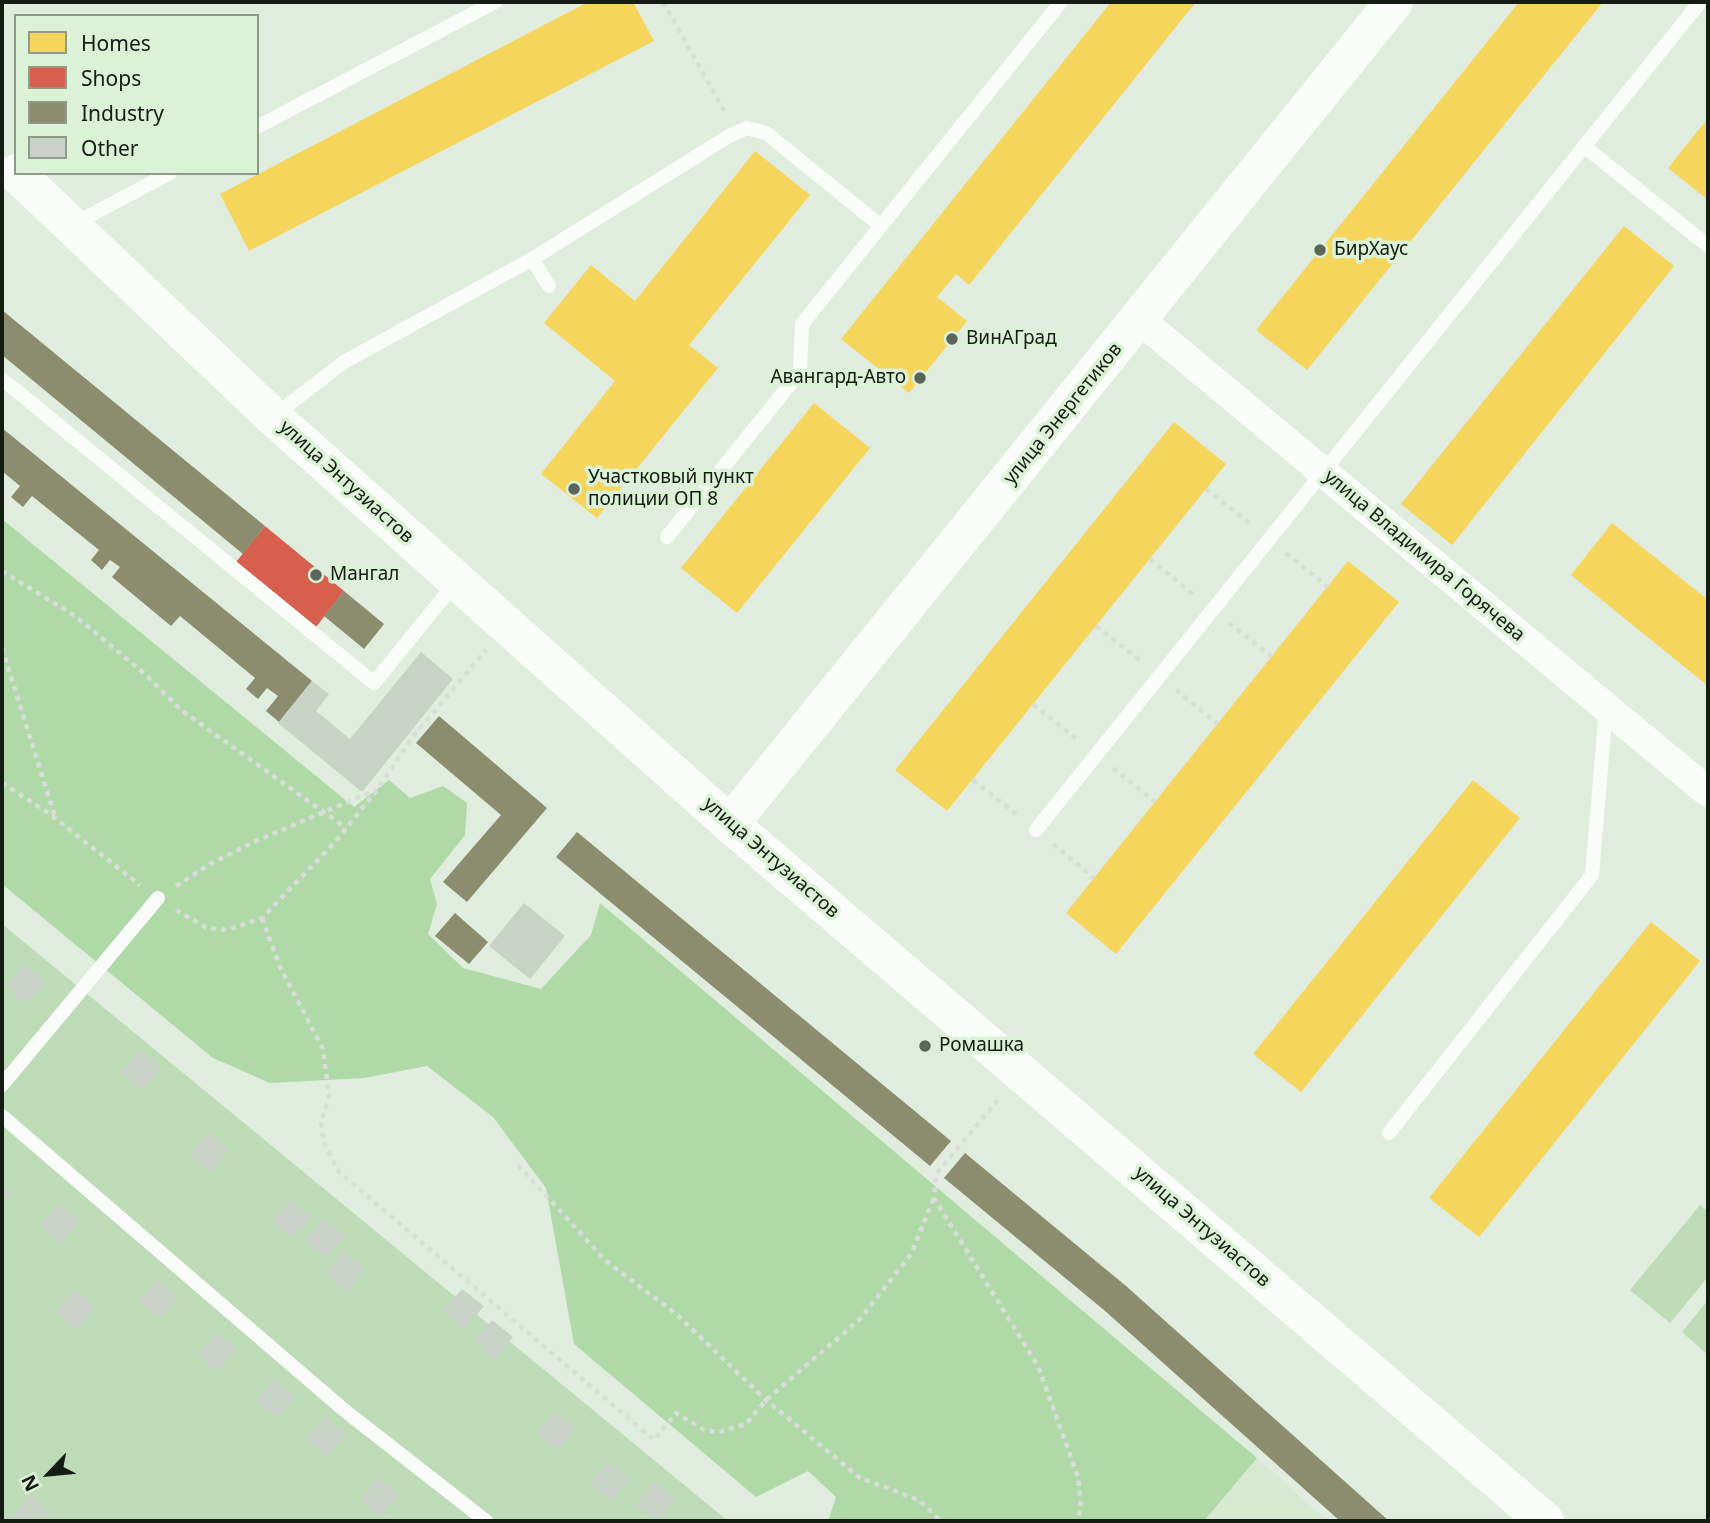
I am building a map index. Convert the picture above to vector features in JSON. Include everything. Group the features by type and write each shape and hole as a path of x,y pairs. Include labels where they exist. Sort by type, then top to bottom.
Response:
{"main road":[{"name":"улица Энергетиков","path":"730,824 1394,2"},
{"name":"улица Энтузиастов","path":"18,175 273,417 730,824 1545,1521"}],"street":[{"name":"улица Владимира Горячева","path":"1139,319 1708,792"}],"lane":[{"path":"259,126 495,2"},
{"path":"667,537 800,372 802,324 1061,2"},
{"path":"1036,830 1700,2"},
{"path":"273,417 344,362 532,260 747,128 766,133 881,226"},
{"path":"1584,146 1708,246"},
{"path":"70,226 166,175"},
{"path":"532,260 549,286"},
{"path":"2,379 374,683 457,581"},
{"path":"1389,1133 1592,875 1606,707"},
{"path":"2,1085 158,898"},
{"path":"2,1116 344,1410 486,1521"}],"path":[{"path":"663,2 737,133"},
{"path":"2,571 75,616 145,674 181,710 346,828"},
{"path":"2,783 55,818 158,898 205,927 227,930 262,918 346,828 377,790 412,738 507,625"},
{"path":"2,648 55,818"},
{"path":"158,898 210,864 377,790"},
{"path":"262,918 279,965 323,1049 329,1096 321,1124 324,1143 339,1172 654,1440 676,1413 705,1430 733,1429 746,1424 766,1400 860,1319 911,1254 934,1198 936,1174 1021,1073"},
{"path":"518,1165 606,1261 675,1313 766,1400 860,1478 919,1500 941,1521"},
{"path":"934,1198 1038,1366 1078,1477 1081,1507 1077,1521"}],"shaded area":[{"path":"2,924 728,1521 2,1521"},
{"path":"1700,1205 1708,1212 1708,1277 1670,1323 1630,1290"},
{"path":"1708,1300 1708,1355 1682,1332"},
{"path":"1257,1458 1328,1521 1204,1521"}],"green space":[{"path":"2,519 354,807 389,780 410,798 443,786 467,803 465,835 430,879 437,904 428,934 463,968 541,989 591,935 600,903 1257,1458 1204,1521 828,1521 836,1497 808,1471 756,1497 574,1344 546,1188 493,1117 427,1066 364,1078 270,1083 213,1058 2,884"}],"building: Homes":[{"path":"588,2 633,2 654,41 249,251 220,194"},
{"path":"1111,2 1196,2 969,285 956,274 937,297 967,321 909,393 841,339"},
{"path":"1519,2 1603,2 1307,370 1256,330"},
{"path":"1708,118 1708,200 1668,168"},
{"path":"755,151 810,195 689,345 718,368 597,518 541,474 615,381 544,323 591,265 635,301"},
{"path":"1624,226 1674,266 1452,545 1401,504"},
{"path":"814,403 870,448 737,613 681,568"},
{"path":"1174,422 1226,464 947,811 895,770"},
{"path":"1612,523 1708,600 1708,686 1571,575"},
{"path":"1348,561 1399,602 1116,954 1066,913"},
{"path":"1473,780 1520,818 1301,1092 1253,1054"},
{"path":"1651,922 1700,961 1479,1237 1429,1198"}],"building: Shops":[{"path":"265,526 344,591 316,627 236,562"}],"building: Industry":[{"path":"2,310 265,526 243,554 2,355"},
{"path":"2,428 312,681 279,722 266,711 278,696 267,688 258,699 246,689 255,678 180,616 171,626 112,577 120,567 110,560 102,570 91,560 99,550 32,496 23,507 11,497 20,486 2,471"},
{"path":"344,591 384,624 364,649 324,616"},
{"path":"439,716 547,808 467,902 443,882 501,815 416,743"},
{"path":"577,832 951,1141 930,1166 556,857"},
{"path":"455,913 488,942 469,964 435,936"},
{"path":"965,1153 1126,1286 1389,1521 1340,1521 1104,1310 944,1178"}],"building: Other":[{"path":"421,652 453,679 362,792 278,723 312,681 329,694 316,711 350,739"},
{"path":"524,903 565,936 530,979 489,946"},
{"path":"24,964 45,982 26,1004 5,987"},
{"path":"140,1050 161,1068 142,1091 121,1073"},
{"path":"208,1132 229,1150 210,1173 189,1155"},
{"path":"2,1184 12,1193 2,1204"},
{"path":"291,1199 312,1217 293,1239 272,1222"},
{"path":"59,1203 80,1221 61,1244 40,1226"},
{"path":"324,1218 345,1236 326,1259 305,1241"},
{"path":"344,1251 365,1269 347,1292 325,1274"},
{"path":"157,1279 178,1297 159,1319 138,1302"},
{"path":"74,1289 95,1307 76,1330 55,1312"},
{"path":"462,1289 484,1306 464,1329 443,1311"},
{"path":"492,1320 513,1337 494,1360 473,1342"},
{"path":"216,1332 236,1349 218,1372 196,1355"},
{"path":"274,1379 295,1397 276,1419 255,1402"},
{"path":"555,1411 576,1428 558,1451 537,1434"},
{"path":"325,1417 346,1434 327,1457 306,1439"},
{"path":"608,1462 629,1479 610,1502 589,1484"},
{"path":"379,1477 400,1495 381,1517 360,1500"},
{"path":"654,1482 675,1500 657,1521 635,1505"},
{"path":"30,1494 52,1512 43,1521 17,1521 12,1517"}],"place":[{"name":"БирХаус","path":"1320,250"},
{"name":"ВинАГрад","path":"952,339"},
{"name":"Авангард-Авто","path":"920,378"},
{"name":"Участковый пункт полиции ОП 8","path":"574,489"},
{"name":"Мангал","path":"316,575"},
{"name":"Ромашка","path":"925,1046"}]}
